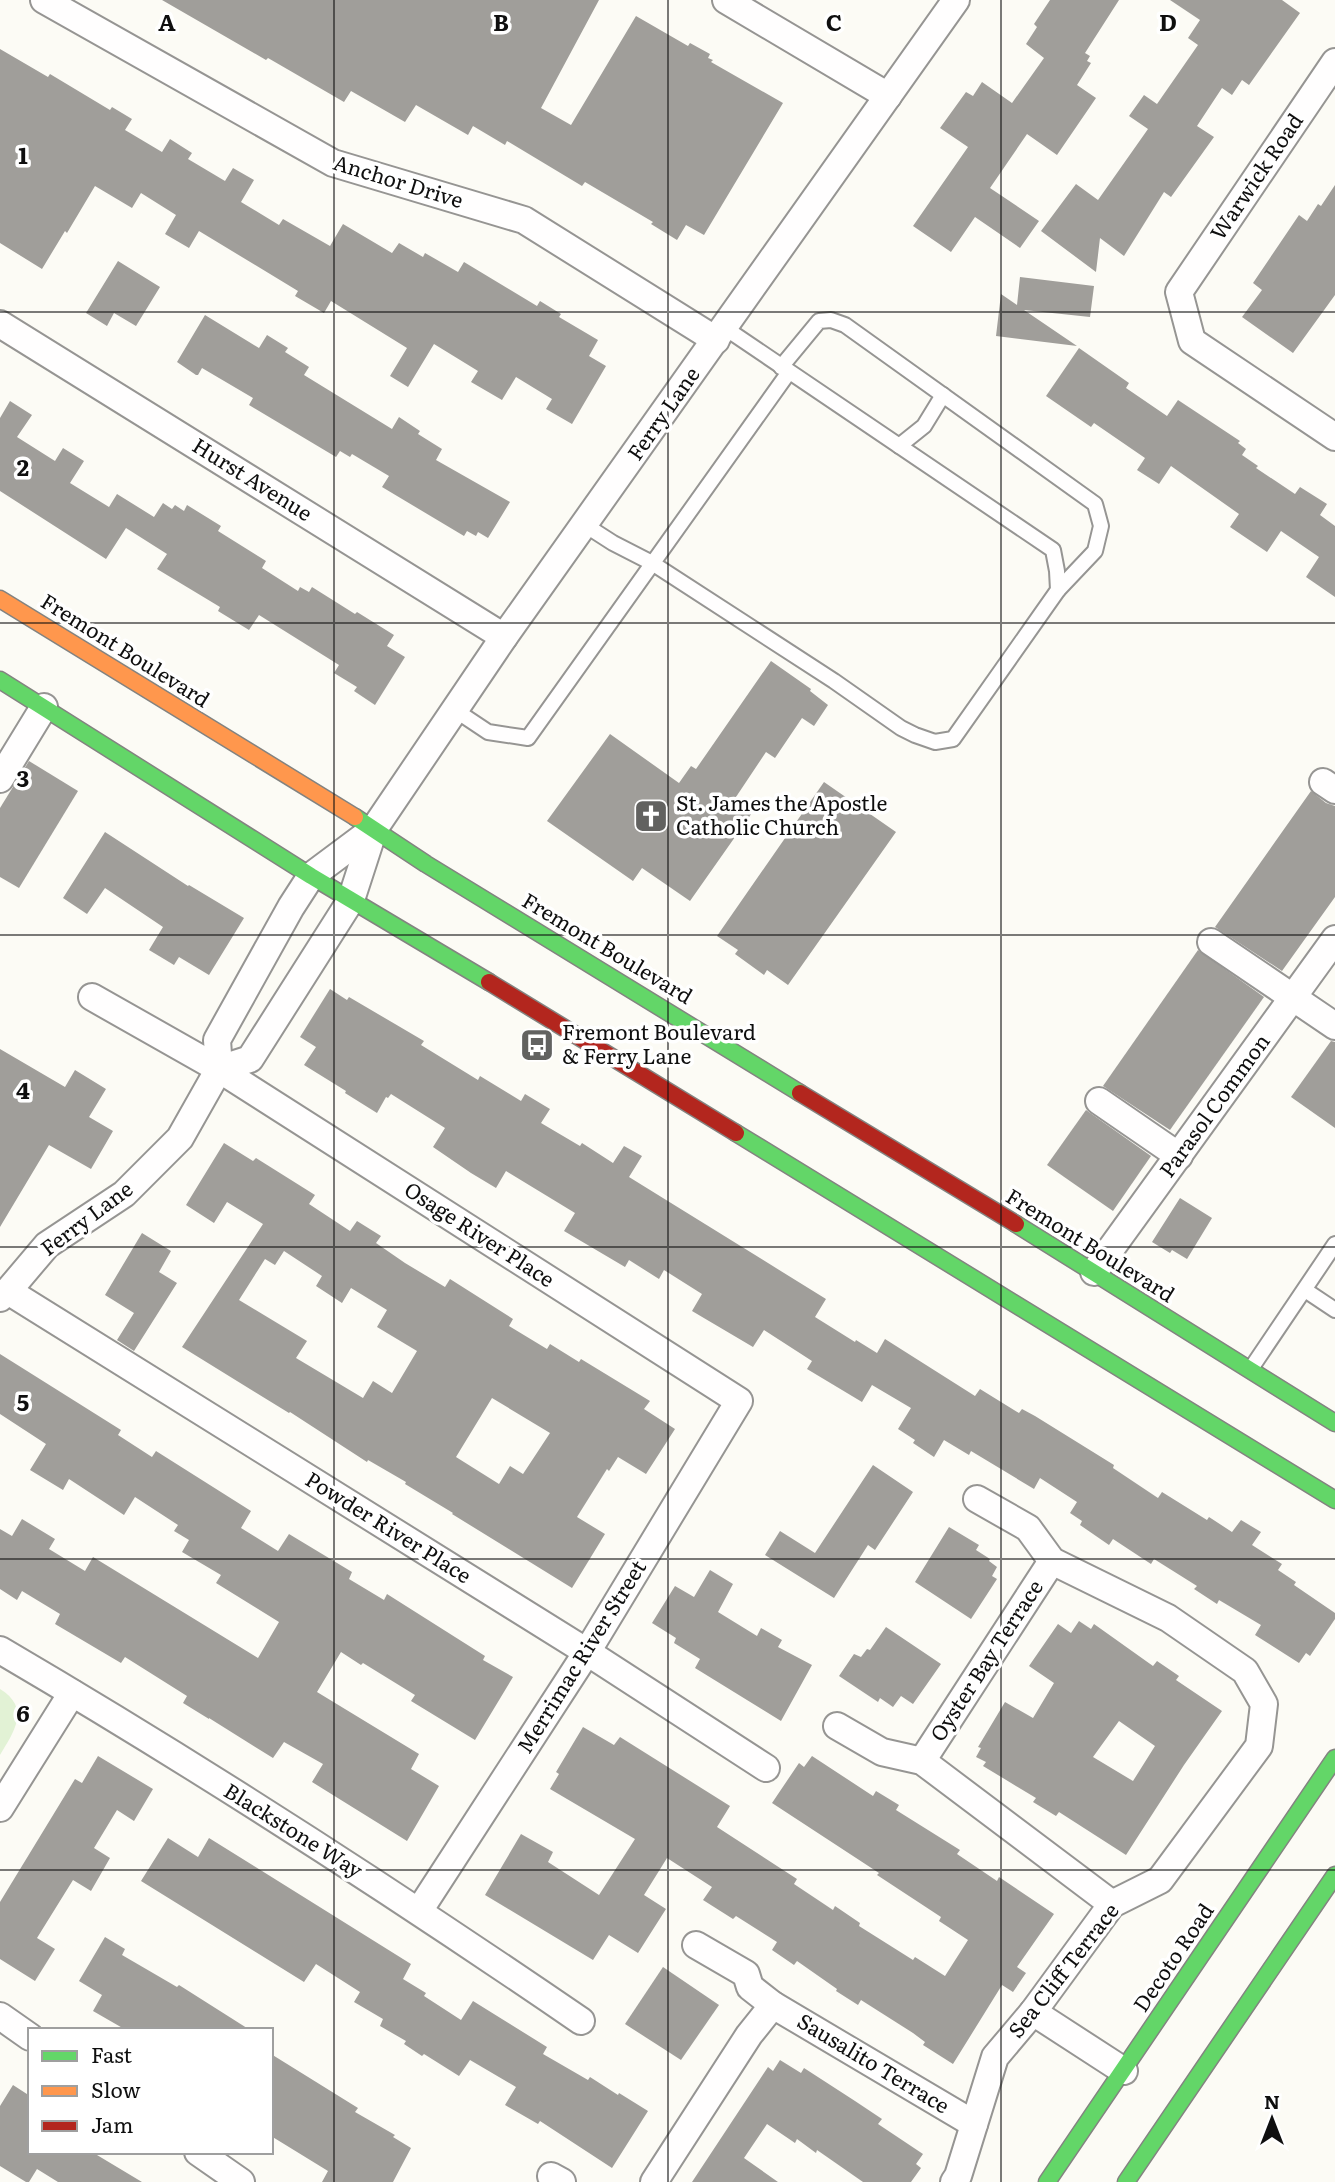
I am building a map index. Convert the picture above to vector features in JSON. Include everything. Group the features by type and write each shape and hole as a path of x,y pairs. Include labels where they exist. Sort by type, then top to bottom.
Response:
{"main road":[{"name":"Fremont Boulevard","path":"0,599 1335,1423"},
{"path":"0,680 311,876 1335,1500"},
{"name":"Decoto Road","path":"1047,2182 1335,1758"},
{"path":"1126,2182 1335,1875"}],"street":[{"name":"Anchor Drive","path":"44,0 332,163 524,220 720,334"},
{"path":"726,0 888,96"},
{"name":"Ferry Lane","path":"219,1069 250,1059 351,900 374,829 504,637 956,0"},
{"name":"Warwick Road","path":"1335,62 1179,292 1192,341 1335,437"},
{"name":"Hurst Avenue","path":"0,324 504,637"},
{"path":"0,779 44,707"},
{"name":"Ferry Lane","path":"4,1294 47,1245 124,1194 180,1138 219,1069 216,1040 291,907 311,876 374,829"},
{"name":"Parasol Common","path":"1094,1272 1335,939"},
{"path":"1211,942 1335,1026"},
{"name":"Osage River Place","path":"92,997 219,1069 739,1401"},
{"path":"1099,1101 1179,1156"},
{"name":"Powder River Place","path":"4,1294 587,1652 766,1768"},
{"name":"Merrimac River Street","path":"419,1911 587,1652 739,1401"},
{"name":"Sea Cliff Terrace","path":"954,2182 995,2057 1033,2012 1112,1904 1160,1880 1259,1746 1264,1704 1245,1671 1168,1618 1052,1560 1028,1528 977,1499"},
{"name":"Oyster Bay Terrace","path":"922,1761 1052,1560"},
{"name":"Blackstone Way","path":"0,1650 419,1911 580,2021"},
{"path":"0,1808 72,1693"},
{"name":"Oyster Bay Terrace","path":"837,1726 882,1752 922,1761 1112,1904"},
{"name":"Sausalito Terrace","path":"696,1945 746,1974 750,1987 773,2005 974,2124"},
{"name":"Sausalito Terrace","path":"654,2182 749,2035 773,2005"},
{"path":"1033,2012 1124,2071"},
{"path":"0,2016 28,2036"},
{"path":"201,2154 241,2182"}],"lane":[{"path":"455,710 488,732 528,738 652,563 819,321 831,320 845,325 1095,504 1101,526 1095,551 1058,590 953,738 935,742 901,728 834,681 652,563 584,526"},
{"path":"720,334 785,370 1053,550 1058,590"},
{"path":"899,446 924,426 943,395"},
{"path":"1250,1370 1335,1244"},
{"path":"1305,1290 1335,1310"},
{"path":"1321,1895 1335,1905"}],"green space":[{"path":"0,1689 15,1704 17,1720 0,1755"}],"building":[{"path":"162,0 599,0 541,108 571,125 636,16 688,46 690,43 710,54 708,58 713,60 711,62 783,103 704,235 686,225 677,240 651,224 653,222 585,182 582,186 507,141 505,145 473,126 468,135 416,105 405,122 351,91 344,102"},
{"path":"1050,0 1119,0 1085,53 1090,56 1087,61 1091,63 1077,85 1096,98 1057,155 1027,134 990,188 1039,221 1020,248 975,217 951,252 913,226 968,147 940,128 966,92 973,96 982,82 1012,103 1044,58 1026,44 1037,27 1034,24"},
{"path":"1170,0 1282,0 1300,13 1249,85 1242,80 1232,95 1222,88 1197,126 1214,137 1171,197 1164,192 1124,256 1100,238 1096,272 1041,231 1076,184 1098,200 1148,129 1129,116 1144,95 1157,104 1198,45 1188,38 1200,20"},
{"path":"0,49 48,77 50,74 110,110 112,107 132,119 125,130 162,152 170,139 192,153 188,159 225,181 233,168 254,180 241,202 279,225 283,219 330,246 343,224 392,253 399,243 423,257 425,253 458,272 464,262 537,306 540,301 561,314 559,317 598,340 589,356 606,366 572,424 546,409 552,399 516,377 502,400 471,382 478,371 434,344 408,387 390,376 407,348 331,301 324,313 295,296 298,291 199,231 189,248 165,234 176,215 141,193 132,208 95,186 42,269 0,243"},
{"path":"1335,185 1335,295 1293,353 1242,317 1262,290 1253,283 1299,215 1307,221"},
{"path":"118,261 160,287 136,326 114,313 107,326 86,313"},
{"path":"1020,277 1094,286 1090,317 1024,310 1077,346 996,336 1001,294 1017,305"},
{"path":"205,315 259,348 267,335 288,348 285,352 309,367 304,375 392,429 399,417 420,431 418,434 442,449 436,460 510,502 488,538 478,532 476,536 467,531 464,536 382,487 389,476 352,454 350,457 340,451 336,457 249,405 253,398 202,368 196,375 177,362"},
{"path":"1079,348 1129,383 1126,388 1167,416 1178,400 1240,441 1238,443 1246,449 1242,455 1258,466 1256,468 1295,494 1300,487 1327,504 1320,515 1335,526 1335,597 1306,577 1319,557 1281,531 1267,552 1230,527 1239,514 1171,466 1159,484 1137,470 1145,458 1094,423 1091,427 1046,396"},
{"path":"10,401 32,415 17,437 55,461 63,448 84,461 70,483 109,507 117,494 154,517 163,503 172,509 175,505 184,511 187,505 221,526 218,531 266,561 262,568 298,591 300,587 309,592 312,587 394,635 387,646 405,657 375,705 354,691 357,687 334,673 339,665 259,615 249,630 218,611 220,607 157,569 167,554 126,528 106,559 0,491 0,418"},
{"name":"St. James the Apostle Catholic Church","path":"771,661 811,689 810,691 828,705 814,726 802,718 775,758 766,752 736,797 754,810 690,901 642,868 633,881 547,821 610,734 679,783 691,766 696,769"},
{"path":"29,761 78,791 19,888 0,877 0,808"},
{"path":"824,782 896,832 788,985 767,970 764,975 735,954 738,950 717,936"},
{"path":"1311,791 1326,803 1335,806 1335,897 1282,971 1215,927"},
{"path":"105,832 188,886 244,918 209,975 179,957 174,965 149,950 163,927 105,888 87,914 63,898"},
{"path":"1198,950 1264,997 1170,1130 1103,1086"},
{"path":"330,989 347,1000 349,997 424,1041 421,1045 478,1080 480,1076 521,1101 525,1094 550,1109 541,1123 580,1146 582,1143 613,1163 624,1146 642,1156 629,1177 826,1299 815,1317 855,1342 856,1340 877,1353 885,1339 975,1396 980,1389 1019,1413 1022,1409 1035,1416 1114,1465 1113,1468 1158,1498 1162,1492 1232,1532 1241,1520 1261,1532 1252,1545 1282,1564 1278,1570 1296,1582 1294,1585 1335,1613 1335,1619 1310,1656 1306,1653 1299,1663 1255,1635 1261,1625 1219,1600 1217,1604 1194,1589 1197,1586 1154,1559 1151,1564 1113,1539 1109,1545 1080,1525 1082,1521 1070,1513 1077,1502 1040,1478 1034,1489 971,1451 969,1455 944,1440 934,1457 898,1429 911,1408 872,1385 862,1402 807,1369 812,1361 764,1330 753,1347 692,1311 702,1294 664,1270 659,1279 629,1260 625,1267 564,1231 575,1213 506,1171 496,1188 471,1173 433,1147 445,1128 391,1094 386,1097 377,1113 304,1065 316,1047 300,1037"},
{"path":"1331,1041 1335,1042 1335,1128 1291,1097"},
{"path":"0,1049 65,1087 75,1070 106,1089 89,1117 113,1131 91,1169 49,1145 0,1227"},
{"path":"1086,1110 1151,1156 1113,1211 1047,1165"},
{"path":"224,1143 253,1161 256,1158 315,1195 309,1204 350,1231 357,1221 381,1236 376,1243 405,1263 445,1287 450,1279 513,1319 509,1326 547,1349 550,1344 579,1362 581,1359 650,1401 644,1409 675,1429 646,1474 618,1457 609,1471 607,1469 577,1517 605,1534 572,1588 405,1484 406,1482 368,1460 367,1462 182,1347 263,1224 227,1202 214,1223 186,1205","holes":["284,1251 322,1276 316,1286 342,1303 351,1288 387,1310 377,1327 417,1351 392,1393 373,1381 363,1398 296,1358 307,1341 239,1300 265,1259 275,1265","492,1398 550,1433 523,1474 510,1466 499,1484 456,1457"]},
{"path":"1180,1198 1212,1218 1187,1259 1152,1242"},
{"path":"142,1233 171,1251 159,1272 177,1283 134,1351 117,1340 134,1313 105,1295"},
{"path":"0,1354 121,1430 118,1435 152,1457 156,1451 251,1511 241,1528 278,1551 289,1534 352,1572 349,1579 384,1600 387,1594 485,1656 483,1660 513,1677 475,1740 411,1701 415,1695 341,1652 317,1692 419,1754 411,1769 439,1786 407,1841 312,1782 323,1764 284,1742 273,1758 183,1703 187,1696 125,1657 121,1663 55,1624 60,1614 22,1591 17,1600 0,1589 0,1529 12,1536 22,1519 55,1539 49,1549 85,1571 93,1557 258,1658 279,1622 216,1583 221,1575 182,1552 189,1540 174,1531 178,1525 135,1497 124,1515 69,1479 63,1490 30,1470 46,1444 0,1414"},
{"path":"873,1465 913,1492 875,1550 868,1545 834,1598 765,1555 780,1531 815,1553"},
{"path":"949,1527 979,1545 976,1550 997,1567 992,1576 997,1579 971,1619 915,1582"},
{"path":"710,1570 733,1584 718,1612 757,1636 761,1628 782,1640 778,1647 812,1665 781,1721 695,1668 700,1659 674,1643 676,1638 652,1623 675,1586 694,1597"},
{"path":"1079,1621 1091,1629 1094,1624 1153,1666 1157,1661 1179,1676 1176,1680 1222,1711 1126,1855 1059,1812 1056,1816 1033,1802 1036,1798 983,1766 986,1762 976,1757 981,1748 978,1747 1005,1702 1033,1718 1054,1683 1029,1666 1058,1624 1071,1633","holes":["1119,1721 1155,1746 1133,1781 1093,1757"]},
{"path":"886,1627 941,1664 913,1704 901,1696 893,1707 880,1698 878,1702 839,1676 854,1654 861,1657 867,1649 870,1650"},
{"path":"583,1727 614,1745 620,1737 730,1806 717,1827 797,1879 794,1884 833,1910 835,1906 860,1923 859,1926 913,1960 915,1957 945,1976 968,1940 939,1921 941,1917 877,1875 879,1873 772,1803 799,1763 804,1767 812,1756 873,1796 876,1791 899,1805 896,1810 960,1850 957,1854 997,1881 999,1877 1054,1914 1017,1967 1026,1973 1013,1992 1002,1985 953,2064 923,2045 925,2042 913,2033 861,2000 858,2005 797,1961 794,1965 772,1950 777,1942 736,1916 733,1919 703,1900 712,1887 667,1858 644,1895 666,1909 638,1953 609,1935 593,1960 485,1895 521,1834 553,1852 548,1862 599,1895 635,1839 550,1789 559,1774 556,1772"},
{"path":"98,1756 153,1789 134,1821 117,1810 94,1848 110,1858 91,1891 73,1880 37,1938 55,1949 35,1981 0,1959 0,1902 75,1779 82,1783"},
{"path":"168,1838 198,1857 209,1838 411,1964 403,1979 461,2020 473,2001 547,2047 543,2054 588,2080 590,2077 648,2111 612,2168 540,2121 538,2124 505,2105 516,2087 470,2060 459,2076 404,2044 406,2041 380,2026 383,2019 354,2002 360,1992 316,1964 304,1982 141,1881"},
{"path":"105,1937 125,1949 122,1955 177,1987 179,1985 247,2028 123,2028 93,2011 102,1995 79,1981"},
{"path":"663,1967 719,2005 681,2060 625,2024"},
{"path":"273,2055 358,2108 355,2112 395,2135 393,2137 411,2148 393,2182 322,2182 328,2171 273,2137"},
{"path":"780,2060 801,2073 804,2068 855,2101 882,2119 878,2124 923,2154 916,2164 921,2168 911,2182 863,2182 817,2150 816,2153 797,2139 795,2143 767,2124 744,2158 778,2182 692,2182 768,2067 773,2071"},
{"path":"13,2085 28,2095 28,2154 95,2154 142,2182 58,2182 37,2169 29,2182 26,2182 0,2166 0,2106"}],"traffic: fast":[{"path":"0,680 311,876 489,982"},
{"path":"355,817 426,864 800,1093"},
{"path":"736,1133 1335,1500"},
{"path":"1016,1224 1335,1423"},
{"path":"1047,2182 1335,1758"},
{"path":"1126,2182 1335,1875"}],"traffic: slow":[{"path":"0,599 355,817"}],"traffic: jam":[{"path":"489,982 736,1133"},
{"path":"800,1093 1016,1224"}],"place":[{"name":"St. James the Apostle Catholic Church","path":"651,816"},
{"name":"Fremont Boulevard & Ferry Lane","path":"537,1045"}]}
